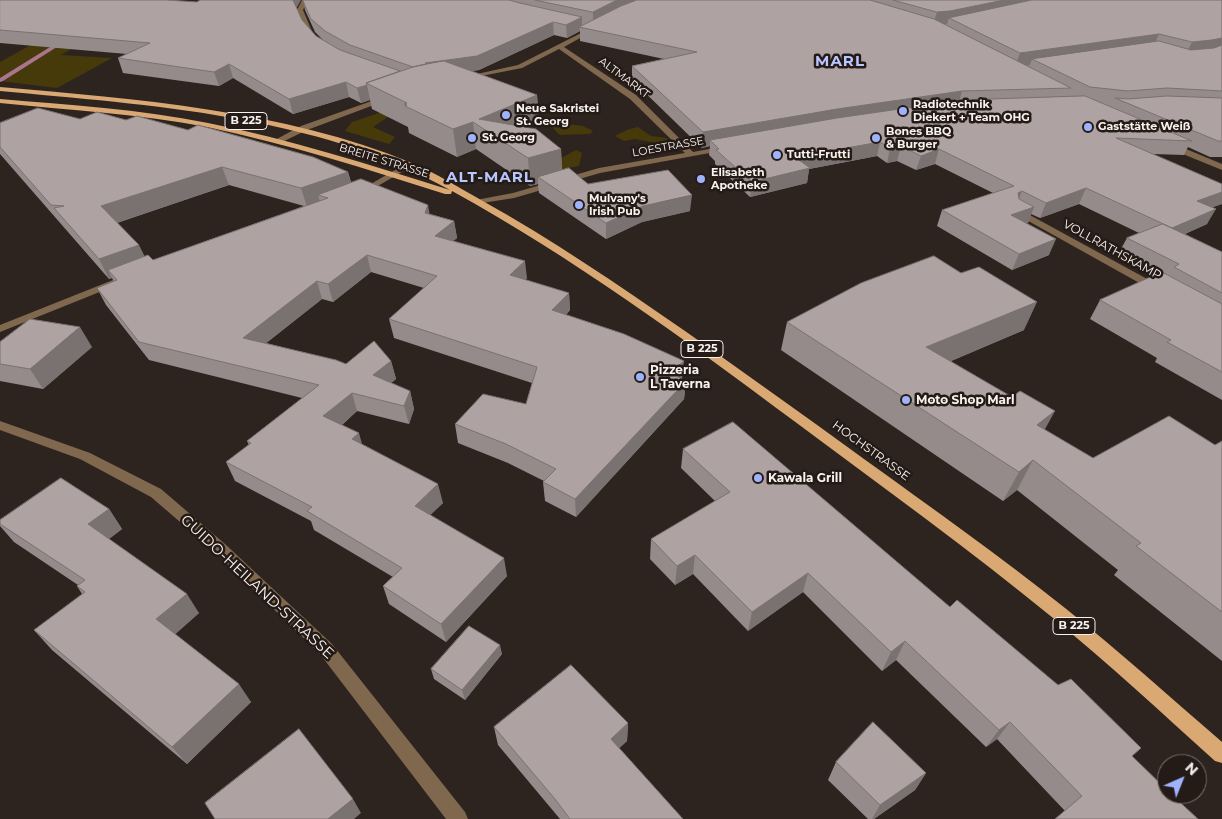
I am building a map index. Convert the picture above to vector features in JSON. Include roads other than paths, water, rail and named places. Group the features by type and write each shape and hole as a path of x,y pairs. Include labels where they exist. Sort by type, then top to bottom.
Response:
{"main road":[{"name":"BREITE STRASSE","path":"0,89 209,114 296,131 410,165 478,202"},
{"name":"BREITE STRASSE","path":"0,101 155,117 205,125 277,141 478,202"},
{"name":"HOCHSTRASSE","path":"478,202 536,236 625,295 721,362 926,511 1086,636 1222,754"}],"street":[{"path":"306,0 300,10 305,25 316,41"},
{"path":"457,79 520,67 602,24"},
{"path":"585,27 594,29"},
{"name":"ALTMARKT","path":"559,46 633,97 692,154"},
{"path":"277,141 296,131 392,97"},
{"path":"1164,142 1222,167"},
{"name":"LOESTRASSE","path":"478,202 514,195 600,171 739,146"},
{"path":"354,195 410,165"},
{"name":"VOLLRATHSKAMP","path":"1017,211 1168,295"},
{"path":"0,329 120,281"},
{"name":"GUIDO-HEILAND-STRASSE","path":"0,425 85,456 156,494 220,548 326,648 458,819"}],"waterway":[{"path":"1,80 65,40"}],"place":[{"name":"Radiotechnik Diekert + Team OHG","path":"903,111"},
{"name":"Neue Sakristei St. Georg","path":"506,115"},
{"name":"Gaststätte Weiß","path":"1088,127"},
{"name":"St. Georg","path":"472,138"},
{"name":"Bones BBQ & Burger","path":"876,138"},
{"name":"Tutti-Frutti","path":"777,155"},
{"name":"Elisabeth Apotheke","path":"701,179"},
{"name":"Mulvany's Irish Pub","path":"579,205"},
{"name":"Pizzeria L Taverna","path":"640,377"},
{"name":"Moto Shop Marl","path":"906,400"},
{"name":"Kawala Grill","path":"758,478"}],"district":[{"name":"MARL","path":"840,62"},
{"name":"ALT-MARL","path":"490,178"}]}
